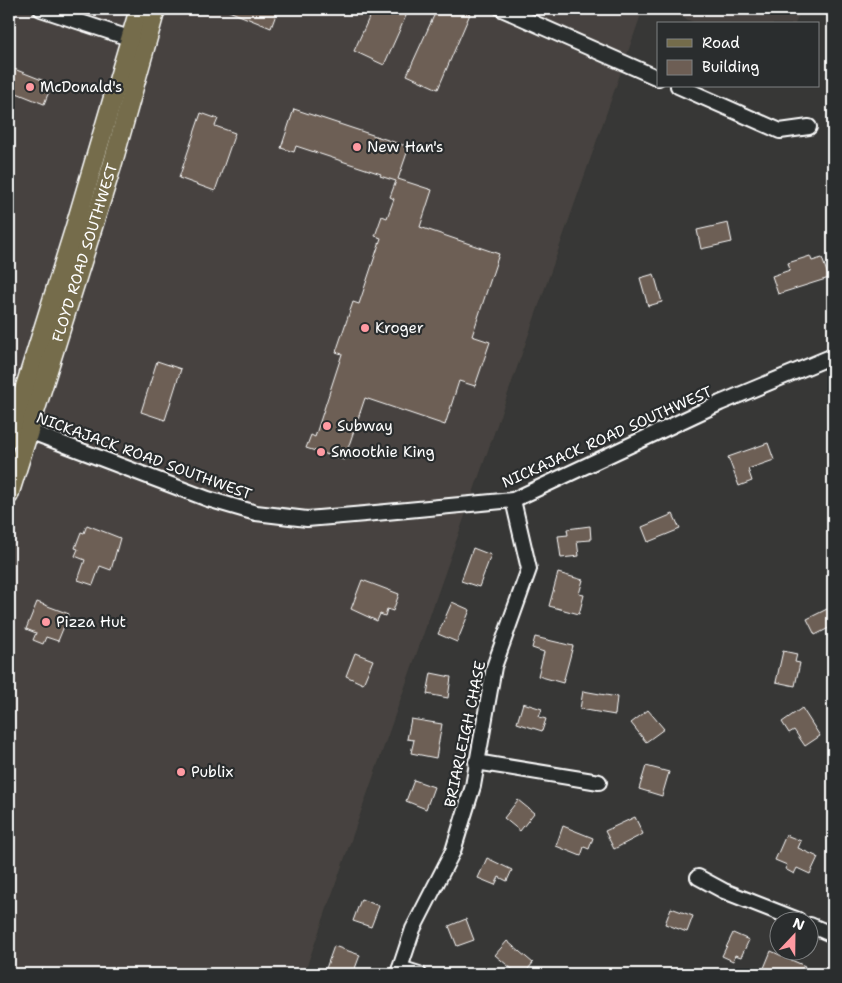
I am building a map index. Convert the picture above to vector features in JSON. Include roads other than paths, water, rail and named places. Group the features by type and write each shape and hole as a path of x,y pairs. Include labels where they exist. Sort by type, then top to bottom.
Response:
{"main road":[{"name":"FLOYD ROAD SOUTHWEST","path":"138,41 139,9"},
{"name":"FLOYD ROAD SOUTHWEST","path":"9,495 17,431 138,41 156,9"}],"street":[{"path":"41,9 138,41"},
{"path":"502,9 657,78"},
{"path":"683,88 780,131 809,127"},
{"name":"NICKAJACK ROAD SOUTHWEST","path":"17,431 208,499 256,514 307,519 513,500 720,403 833,356"},
{"name":"BRIARLEIGH CHASE","path":"419,974 399,971 413,929 453,851 473,786 494,667 529,569 513,500"},
{"path":"476,762 599,782"},
{"path":"698,877 724,891 772,910"},
{"path":"820,929 833,935"}],"place":[{"name":"McDonald's","path":"30,87"},
{"name":"New Han's","path":"357,147"},
{"name":"Kroger","path":"365,328"},
{"name":"Subway","path":"327,426"},
{"name":"Smoothie King","path":"321,452"},
{"name":"Pizza Hut","path":"46,622"},
{"name":"Publix","path":"181,772"}]}
